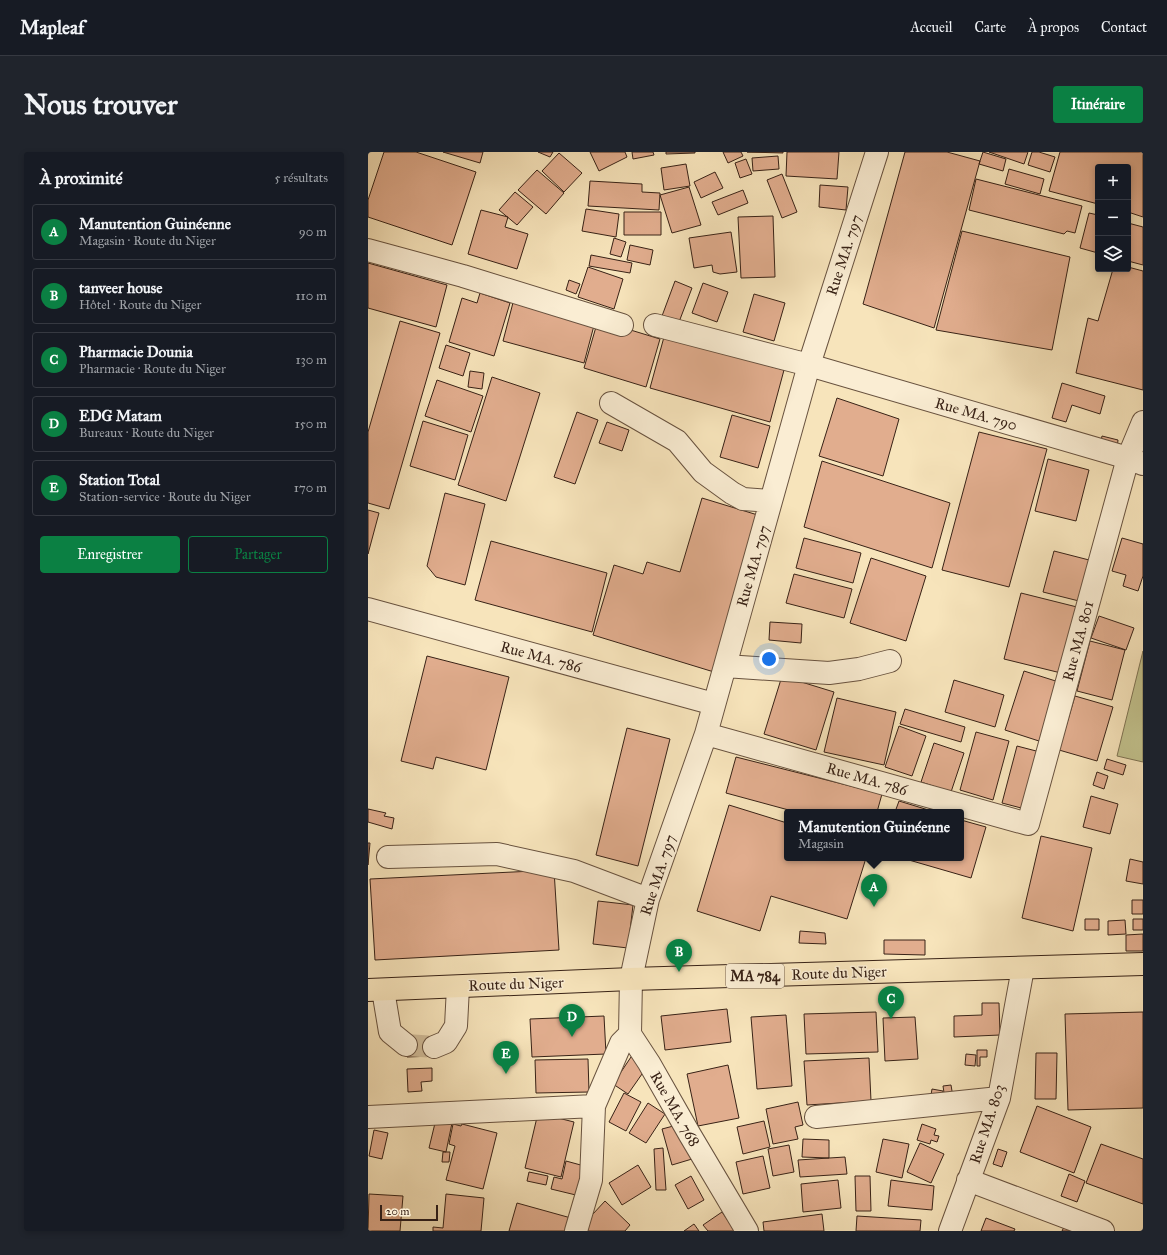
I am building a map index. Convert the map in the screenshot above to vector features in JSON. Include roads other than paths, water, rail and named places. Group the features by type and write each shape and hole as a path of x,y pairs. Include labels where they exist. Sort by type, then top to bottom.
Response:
{"main road":[{"name":"Route du Niger","path":"376,990 631,979 1143,964"}],"street":[{"name":"Rue MA. 797","path":"631,979 648,898 706,734 809,365 877,152"},
{"path":"368,250 463,276 622,325"},
{"name":"Rue MA. 790","path":"655,325 809,365 1135,461"},
{"path":"610,403 677,441 703,472 732,493 743,499 771,501"},
{"name":"Rue MA. 801","path":"1028,824 1135,461 1143,422"},
{"name":"Rue MA. 786","path":"368,609 714,704"},
{"path":"725,666 829,673 859,669 890,661"},
{"name":"Rue MA. 786","path":"706,734 1028,824"},
{"path":"388,857 497,854 574,871 648,898"},
{"name":"Rue MA. 803","path":"950,1231 999,1098 1023,968"},
{"path":"576,1231 591,1180 594,1106 622,1043 630,1034 631,979"},
{"path":"434,1047 446,1042 456,1026 458,987"},
{"path":"376,990 390,1032 406,1045"},
{"name":"Rue MA. 768","path":"630,1034 649,1063 747,1231"},
{"path":"816,1117 999,1098"},
{"path":"368,1117 594,1106"},
{"path":"968,1180 1103,1231"}],"tunnel":[{"path":"406,1045 434,1047"}],"place":[{"name":"Manutention Guinéenne","path":"874,907"},
{"name":"tanveer house","path":"679,972"},
{"name":"Pharmacie Dounia","path":"891,1019"},
{"name":"EDG Matam","path":"572,1037"},
{"name":"Station Total","path":"506,1074"}]}
